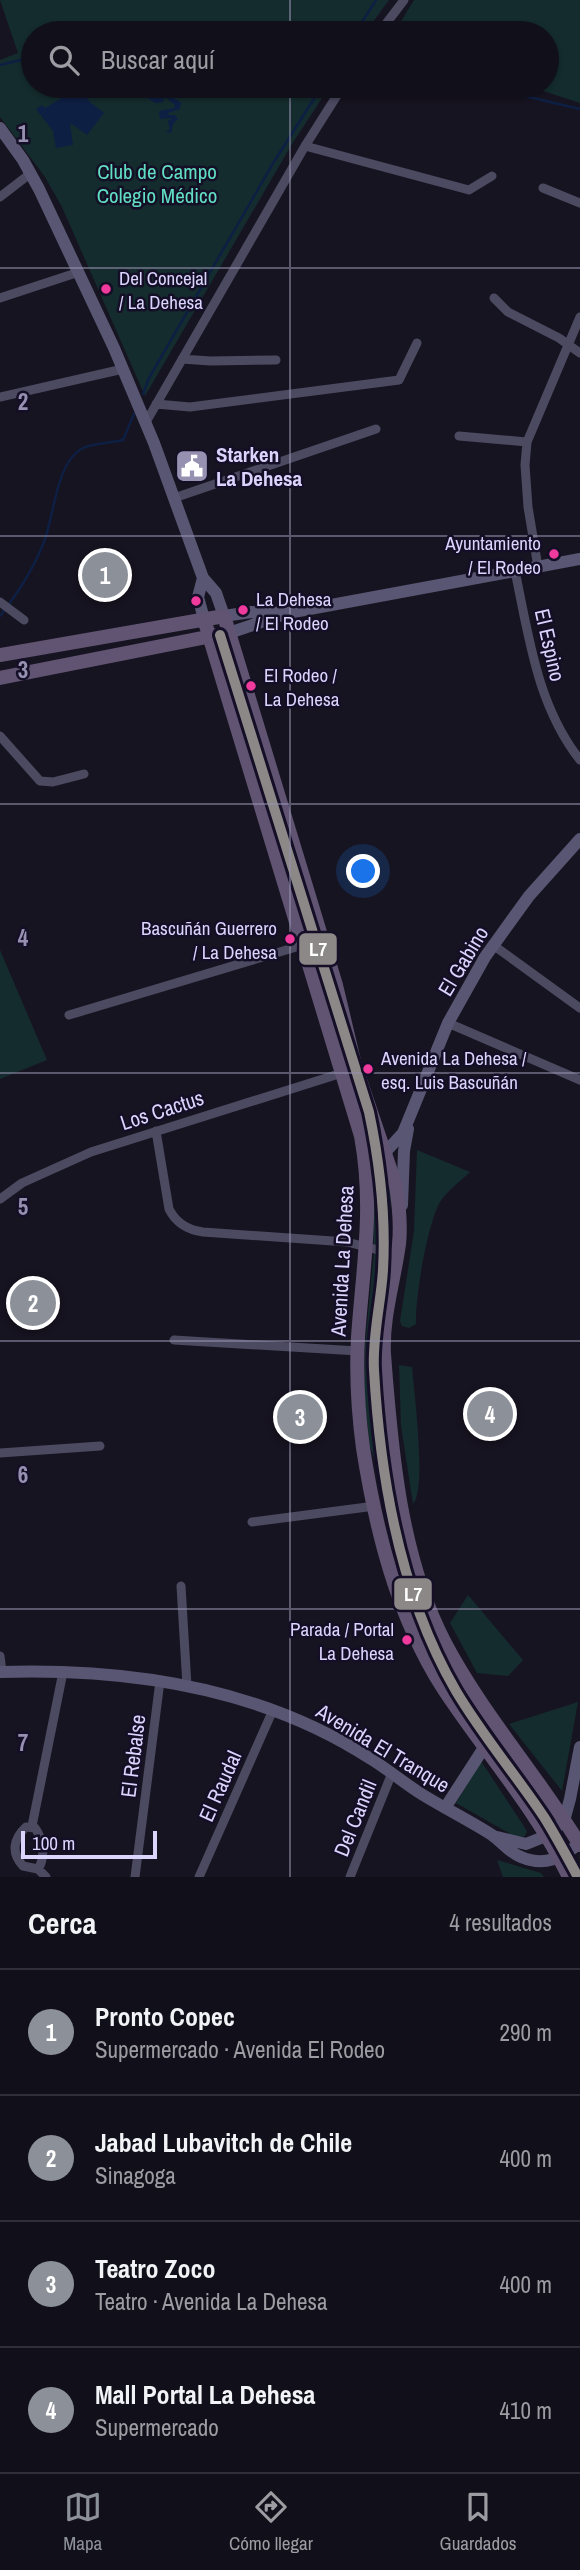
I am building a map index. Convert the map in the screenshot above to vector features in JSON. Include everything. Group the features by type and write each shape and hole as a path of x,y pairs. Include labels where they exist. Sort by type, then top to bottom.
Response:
{"main road":[{"name":"Avenida La Dehesa","path":"0,128 31,173 79,272 146,422 203,578 216,593 336,985 355,1065 396,1186 400,1233 384,1345 395,1469 403,1515 427,1601 446,1645 467,1680 580,1843"},
{"path":"0,678 229,633 288,612 580,559"},
{"name":"Avenida La Dehesa","path":"203,578 198,597 209,637 361,1136 368,1171 367,1246 358,1351 360,1424 375,1506 394,1583 408,1622 428,1663 546,1836 569,1877"},
{"path":"0,655 224,616 251,612 288,612"},
{"path":"112,656 122,646 121,640 114,635"},
{"name":"El Gabino","path":"368,1171 403,1133 448,1023 493,945 528,896 579,840"},
{"name":"El Gabino","path":"400,1233 404,1152 409,1121"},
{"path":"394,1583 427,1601"},
{"name":"Avenida El Tranque","path":"1,1672 63,1672 160,1681 231,1696 273,1710 335,1738 494,1836 519,1857 542,1862 560,1858"},
{"path":"445,1808 485,1746"},
{"path":"546,1836 564,1821 580,1747"},
{"name":"Avenida El Tranque","path":"494,1836 526,1844 546,1836"},
{"path":"560,1858 580,1843"}],"street":[{"path":"388,21 404,0"},
{"path":"146,422 335,98"},
{"path":"305,146 468,190 492,176"},
{"path":"0,197 31,173"},
{"path":"543,188 580,203"},
{"path":"0,298 79,272"},
{"path":"494,298 508,312 559,338 580,354"},
{"path":"538,567 528,507 525,466 527,442 580,317"},
{"path":"156,404 190,407 399,380 417,343"},
{"path":"182,359 276,360"},
{"path":"0,397 123,369"},
{"path":"174,498 376,429"},
{"path":"460,436 527,442"},
{"name":"El Espino","path":"515,571 542,690 554,721 580,760"},
{"path":"5,605 24,620"},
{"path":"0,736 40,781 53,782 84,774"},
{"path":"493,945 580,1008"},
{"path":"69,1014 303,946"},
{"path":"448,1023 580,1080"},
{"name":"Los Cactus","path":"0,1199 22,1182 68,1161 342,1073"},
{"path":"156,1131 169,1209 173,1218 184,1226 203,1232 347,1242 386,1252 396,1263"},
{"path":"174,1340 358,1351"},
{"path":"0,1453 100,1446"},
{"path":"252,1521 375,1506"},
{"path":"181,1586 187,1686"},
{"path":"0,1656 1,1672"},
{"path":"32,1826 63,1672"},
{"name":"El Rebalse","path":"135,1877 160,1681"},
{"name":"El Raudal","path":"199,1877 273,1710"},
{"name":"Del Candil","path":"350,1877 393,1773"},
{"path":"32,1826 38,1831 41,1841 42,1862 38,1869"},
{"path":"32,1826 22,1830 14,1849 16,1858 23,1866 38,1869 47,1877"}],"green space":[{"name":"Club de Campo Colegio Médico","path":"0,0 389,0 374,21 21,21 21,98 322,98 292,144 145,396 62,207 45,177 0,117 0,60 18,53"},
{"path":"414,0 580,0 580,103 559,96 559,21 401,21"},
{"path":"0,950 47,1060 0,1079"},
{"path":"417,1150 470,1172 439,1204 430,1229 423,1263 416,1324 409,1328 402,1326 400,1321 414,1231"},
{"path":"381,1159 392,1192 373,1348 379,1414 373,1417 380,1467 415,1588 407,1584 385,1488 370,1447 364,1393 365,1346 374,1252 371,1173"},
{"path":"399,1365 412,1367 419,1461 417,1495 413,1504 401,1426"},
{"path":"468,1595 523,1660 508,1676 477,1673 450,1623"},
{"path":"578,1702 562,1791 509,1724"},
{"path":"481,1761 527,1831 525,1836 521,1838 512,1835 456,1803"},
{"path":"497,1860 541,1873 544,1877 503,1877"}],"water":[{"name":"Club de Campo Colegio Médico","path":"62,98 87,98 104,113 87,135 70,125 73,145 56,148 53,131 36,109 42,105 45,108"},
{"path":"148,98 164,98 163,102 155,103"},
{"path":"166,98 174,98 181,103 180,109 168,113 178,119 173,124 171,133 165,131 170,130 168,121 173,118 160,119 159,111 174,108 175,105"}],"waterway":[{"path":"363,21 376,0"},
{"path":"0,65 21,60"},
{"path":"143,394 149,378 272,165 314,98"},
{"path":"533,98 580,109"},
{"path":"0,616 25,581 40,552 66,466 73,456 85,447 123,440 134,414"}],"transit line":[{"name":"L7","path":"220,635 369,1112 379,1171 384,1230 383,1270 374,1358 377,1411 388,1494 407,1576 437,1655 456,1691 544,1817 578,1877"}],"place":[{"name":"Del Concejal / La Dehesa","path":"106,289"},
{"name":"Starken La Dehesa","path":"192,466"},
{"name":"Ayuntamiento / El Rodeo","path":"554,554"},
{"name":"Pronto Copec","path":"105,575"},
{"name":"La Dehesa / El Rodeo","path":"243,610"},
{"name":"El Rodeo / La Dehesa","path":"251,686"},
{"name":"Bascuñán Guerrero / La Dehesa","path":"290,939"},
{"name":"Avenida La Dehesa / esq. Luis Bascuñán","path":"368,1069"},
{"name":"Jabad Lubavitch de Chile","path":"33,1303"},
{"name":"Mall Portal La Dehesa","path":"490,1414"},
{"name":"Teatro Zoco","path":"300,1417"},
{"name":"Parada / Portal La Dehesa","path":"407,1640"}]}
